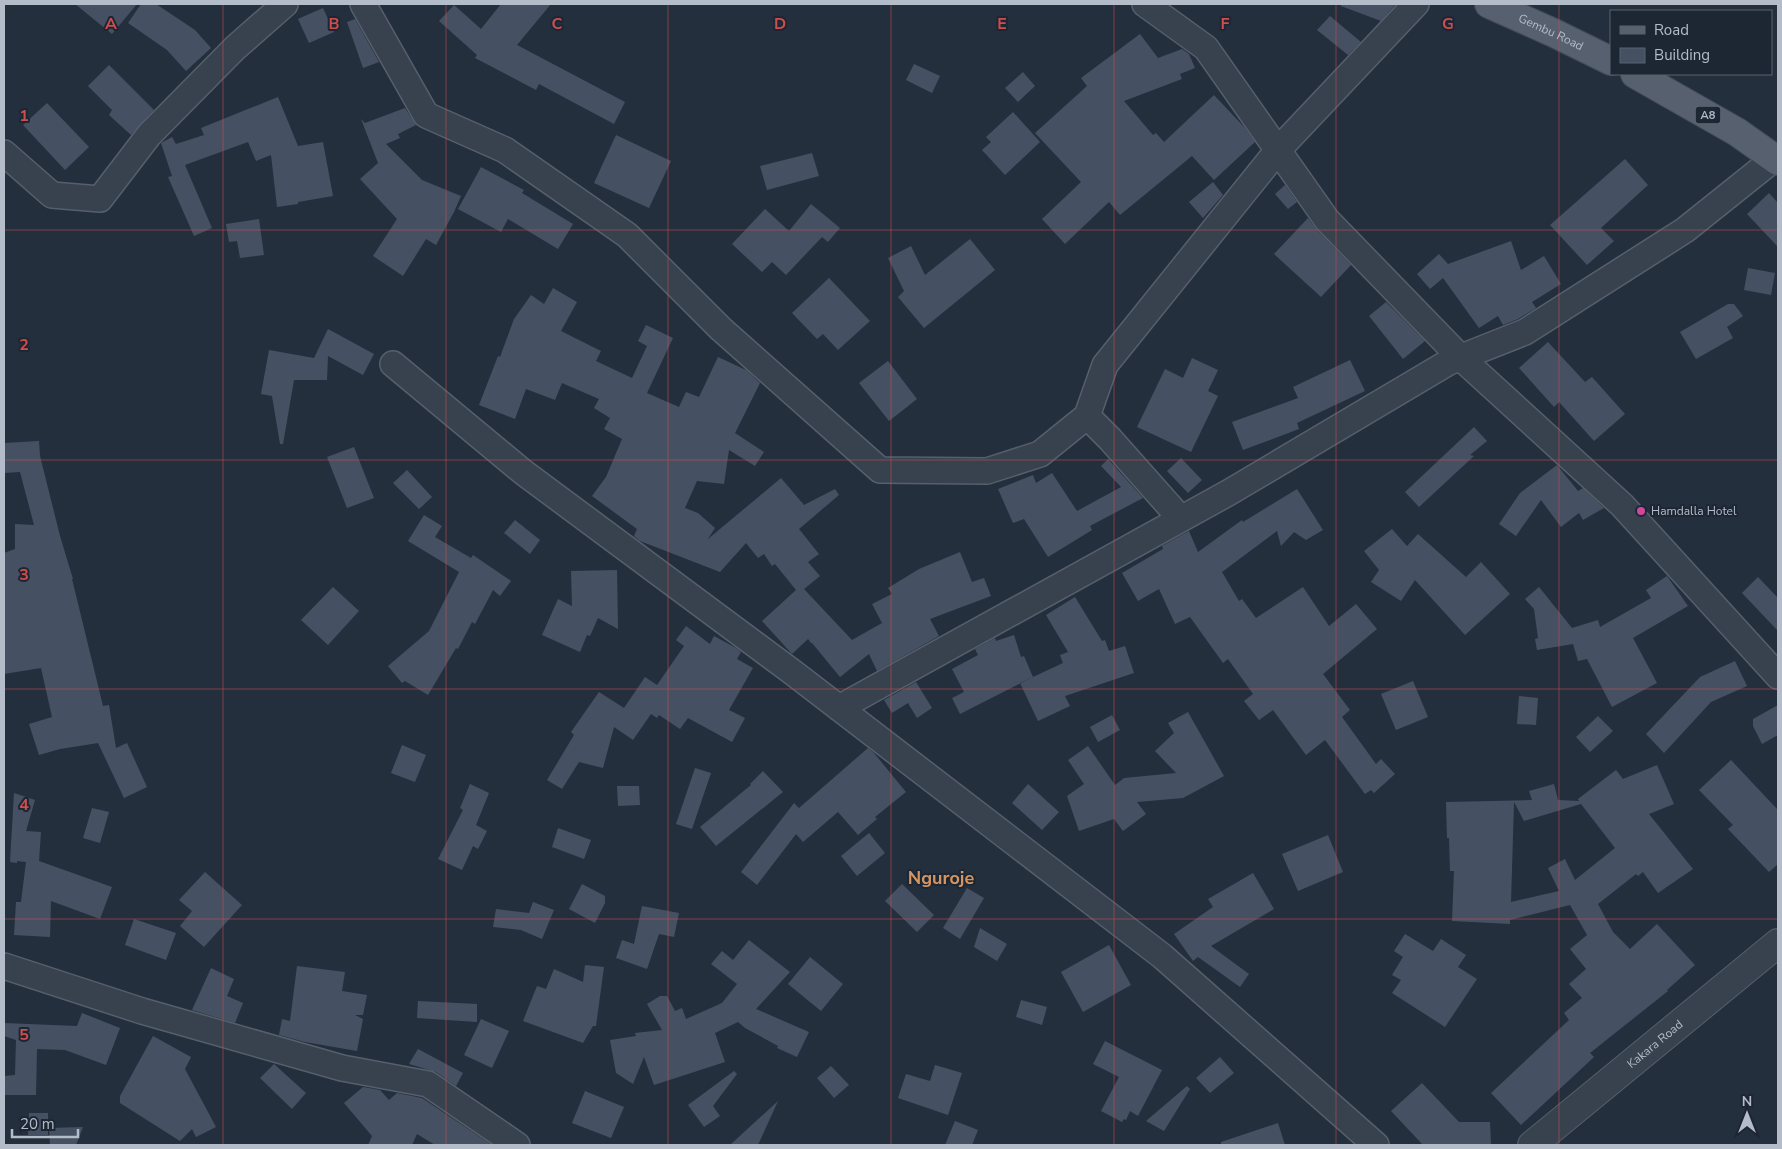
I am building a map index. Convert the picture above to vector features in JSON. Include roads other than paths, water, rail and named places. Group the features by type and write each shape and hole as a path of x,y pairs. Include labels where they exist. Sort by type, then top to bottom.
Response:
{"main road":[{"name":"Gembu Road","path":"1489,4 1610,61"},
{"name":"A8","path":"1637,75 1737,132 1776,160"}],"street":[{"path":"4,153 52,195 100,199 149,134 235,48 285,4"},
{"path":"364,4 426,115 505,150 627,235 720,329 880,470 987,471 1040,454 1087,416 1105,365 1278,150 1416,4"},
{"path":"1145,4 1206,48 1326,220 1460,357 1622,505 1778,676"},
{"path":"839,708 1228,493 1449,362 1525,332 1685,230 1776,160"},
{"path":"393,364 523,472 839,708 1162,956 1376,1145"},
{"path":"1087,416 1181,519"},
{"name":"Kakara Road","path":"1532,1145 1778,943"},
{"path":"4,966 142,1011 332,1065 428,1084 517,1145"}],"place":[{"name":"Hamdalla Hotel","path":"1641,511"}],"district":[{"name":"Nguroje","path":"941,878"}]}
